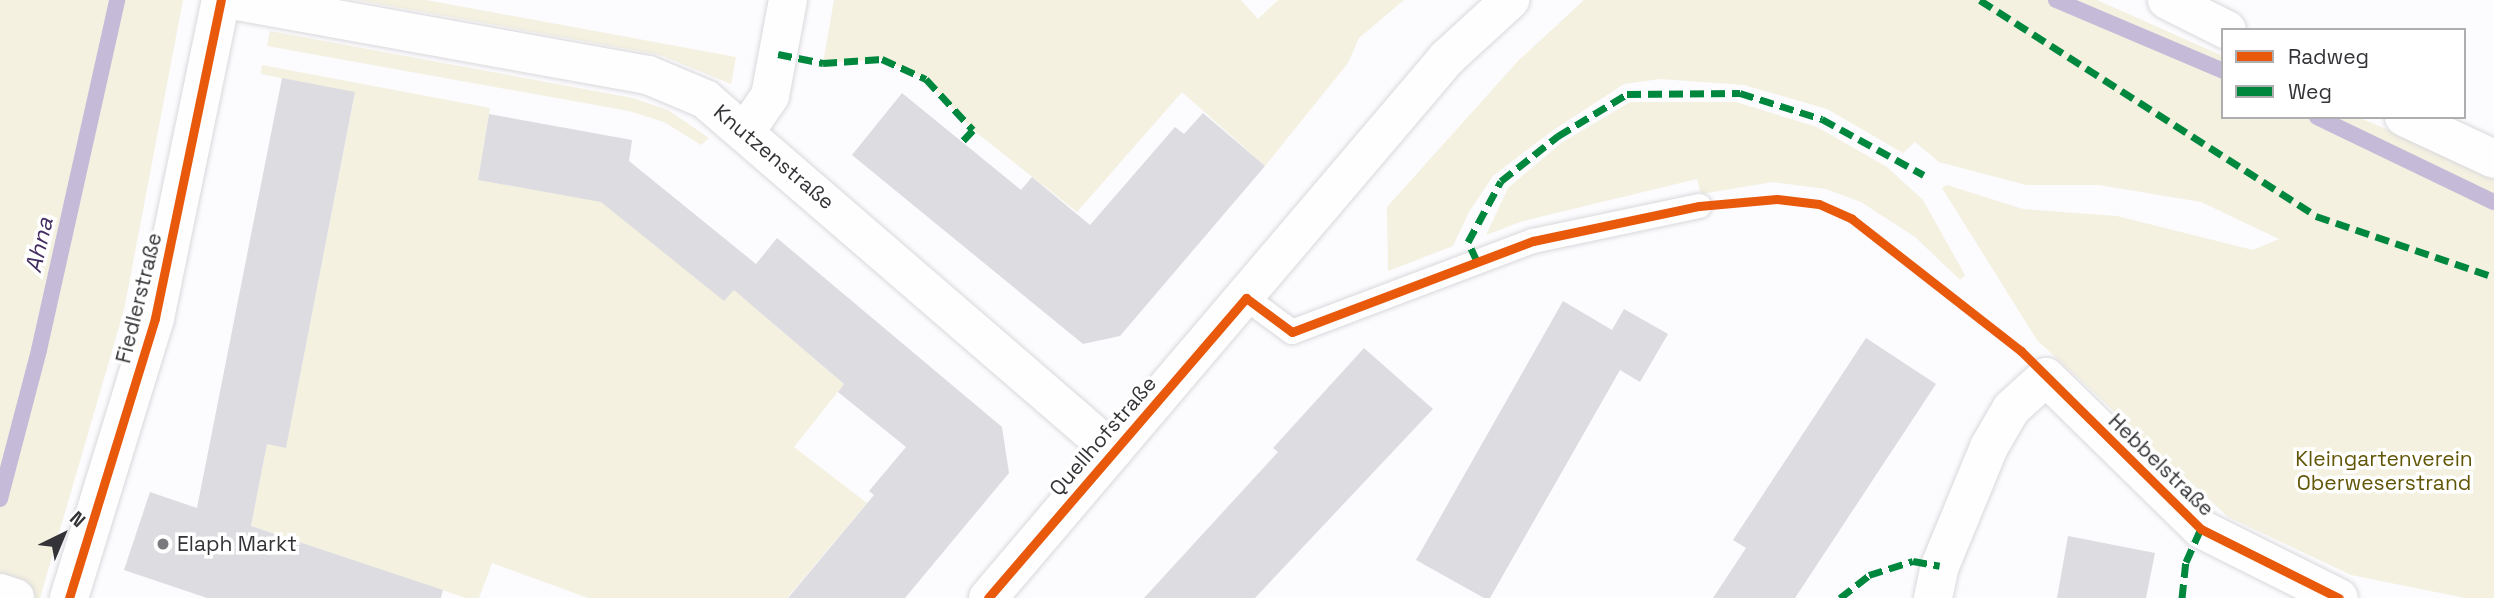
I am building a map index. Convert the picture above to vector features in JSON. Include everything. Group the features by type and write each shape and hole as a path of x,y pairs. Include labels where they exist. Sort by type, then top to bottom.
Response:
{"street":[{"name":"Fiedlerstraße","path":"69,598 155,318 221,0"},
{"name":"Knutzenstraße","path":"231,0 648,75 705,99 746,131 1113,451"},
{"path":"746,131 770,96 788,0"},
{"name":"Quellhofstraße","path":"988,598 1246,298 1447,58 1510,0"},
{"path":"2167,0 2223,28"},
{"path":"2408,119 2494,159"},
{"name":"Hebbelstraße","path":"1933,598 1940,566 1989,447 2011,408 2046,377 2201,529 2339,598"},
{"path":"0,593 15,598"}],"lane":[{"path":"1246,298 1292,332 1533,241 1699,206"}],"green space":[{"path":"0,0 183,0 124,310 40,598 0,598"},
{"path":"356,0 426,0 736,57 731,84 660,55"},
{"path":"834,0 1241,0 1258,19 1278,0 1404,0 1359,38 1348,63 1265,166 1182,92 1077,212 973,130 925,79 882,59 823,63"},
{"name":"Kleingartenverein Oberweserstrand","path":"1584,0 2097,0 2221,55 2221,119 2363,119 2494,175 2494,598 2465,598 2351,575 2228,517 2037,340 1942,188 1947,185 2023,209 2117,216 2253,250 2279,239 2201,202 2099,185 2026,185 1939,162 1915,142 1903,153 1827,109 1744,85 1660,79 1624,84 1552,131 1493,176 1469,212 1453,246 1388,271 1387,207 1518,61"},
{"path":"270,31 633,98 668,110 709,138 701,145 664,122 629,111 267,46"},
{"path":"262,65 490,108 478,180 622,205 724,301 734,290 844,384 794,447 867,503 787,598 588,598 492,563 479,598 466,598 251,526 267,444 286,447 355,93 261,74"},
{"path":"1630,102 1736,102 1817,127 1887,167 1923,200 1965,275 1960,280 1915,237 1861,202 1826,189 1773,182 1701,194 1697,179 1523,221 1486,235 1508,188 1561,143"}],"building":[{"path":"282,78 355,92 286,448 267,444 251,526 443,590 441,598 207,598 124,570 150,492 197,508"},
{"path":"902,93 1021,190 1032,177 1090,225 1175,127 1184,134 1203,113 1265,166 1120,336 1083,344 852,155"},
{"path":"489,114 632,140 629,161 756,264 777,238 1002,427 1009,473 905,598 788,598 874,495 869,491 906,447 838,392 844,384 734,290 724,301 601,202 478,180"},
{"path":"1563,301 1612,330 1624,309 1668,334 1640,382 1620,370 1490,598 1484,598 1416,560"},
{"path":"1866,338 1936,384 1795,598 1713,598 1746,548 1733,540"},
{"path":"1364,348 1433,409 1255,598 1144,598 1278,452 1273,448"},
{"path":"2068,536 2155,553 2146,598 2057,598"}],"waterway":[{"name":"Ahna","path":"0,499 39,350 117,0"},
{"path":"2056,0 2221,70"},
{"path":"2321,119 2494,202"}],"marked path":[{"path":"1980,0 2316,216 2494,277"},
{"path":"778,54 823,63 882,59 926,79 973,130 962,142"},
{"path":"1477,261 1468,242 1501,181 1558,136 1627,94 1740,93 1822,119 1924,175"},
{"path":"2182,598 2186,562 2201,529"},
{"path":"1840,598 1869,575 1913,561 1940,566"}],"cycle path":[{"path":"69,598 155,318 221,0"},
{"path":"988,598 1246,298 1292,332 1533,241 1699,206 1777,199 1819,204 1852,219 2021,351 2201,529 2339,598"}],"place":[{"name":"Elaph Markt","path":"163,544"}]}
